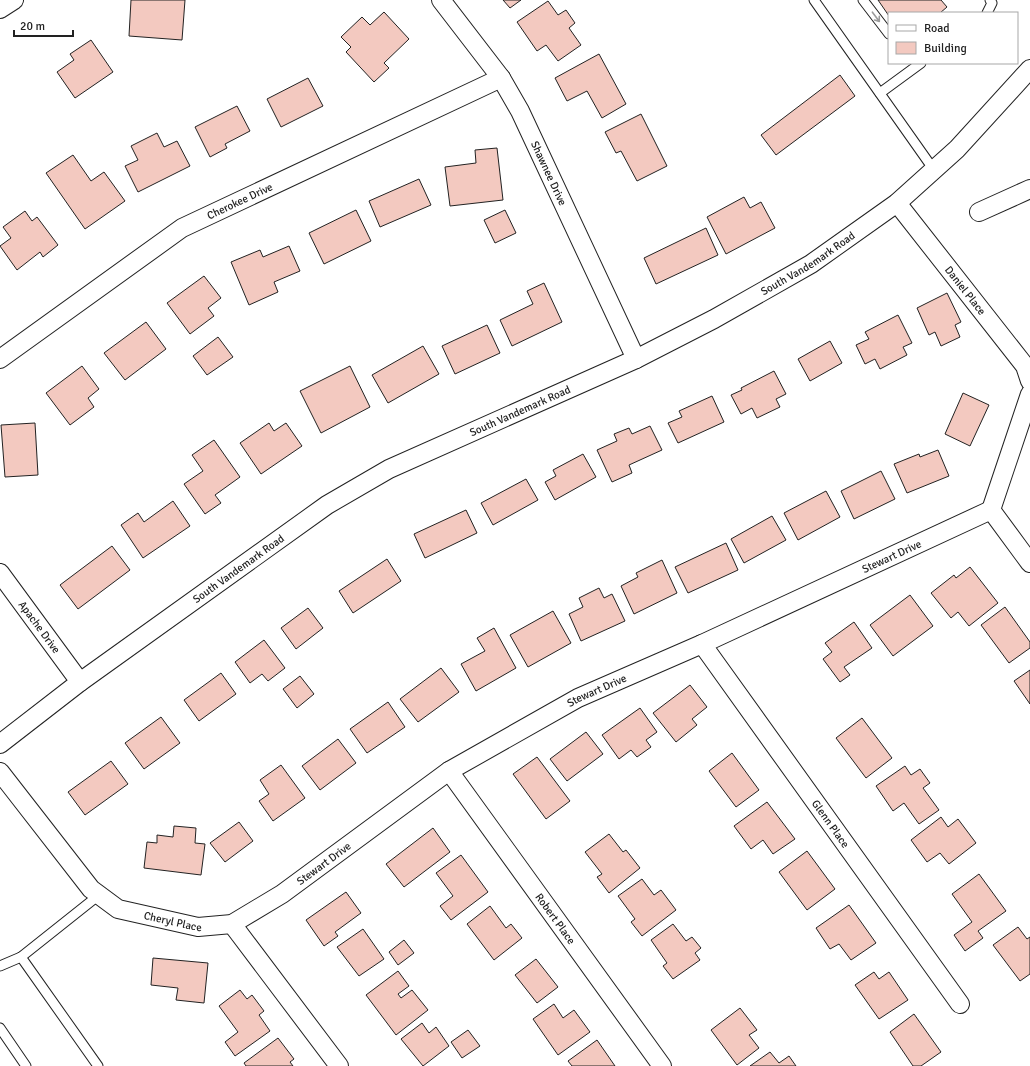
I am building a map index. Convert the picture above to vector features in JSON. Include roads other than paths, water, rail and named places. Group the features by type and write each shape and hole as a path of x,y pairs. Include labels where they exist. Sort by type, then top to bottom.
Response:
{"street":[{"path":"0,8 14,0"},
{"name":"Shawnee Drive","path":"442,0 501,78 520,111 636,359"},
{"name":"South Vandemark Road","path":"0,744 80,682 327,505 389,469 636,359 714,319 811,264 897,203 957,149 1030,69"},
{"name":"Cherokee Drive","path":"0,359 182,228 501,78"},
{"path":"979,212 1030,189"},
{"name":"Daniel Place","path":"897,203 1025,366 1030,381"},
{"path":"1030,394 991,510 1030,563"},
{"name":"Stewart Drive","path":"232,924 282,894 449,771 578,698 702,644 991,510"},
{"name":"Apache Drive","path":"0,573 80,682"},
{"name":"Glenn Place","path":"702,644 960,1004"},
{"name":"Robert Place","path":"449,771 662,1066"},
{"name":"Cheryl Place","path":"0,772 91,889 118,910 198,927 232,924"},
{"path":"232,924 339,1066"}],"lane":[{"path":"814,0 934,170"},
{"path":"863,0 888,33"},
{"path":"988,12 992,3 990,0"},
{"path":"880,94 915,65"},
{"path":"0,966 21,957 99,895"},
{"path":"21,957 98,1066"},
{"path":"0,1028 26,1066"}]}
